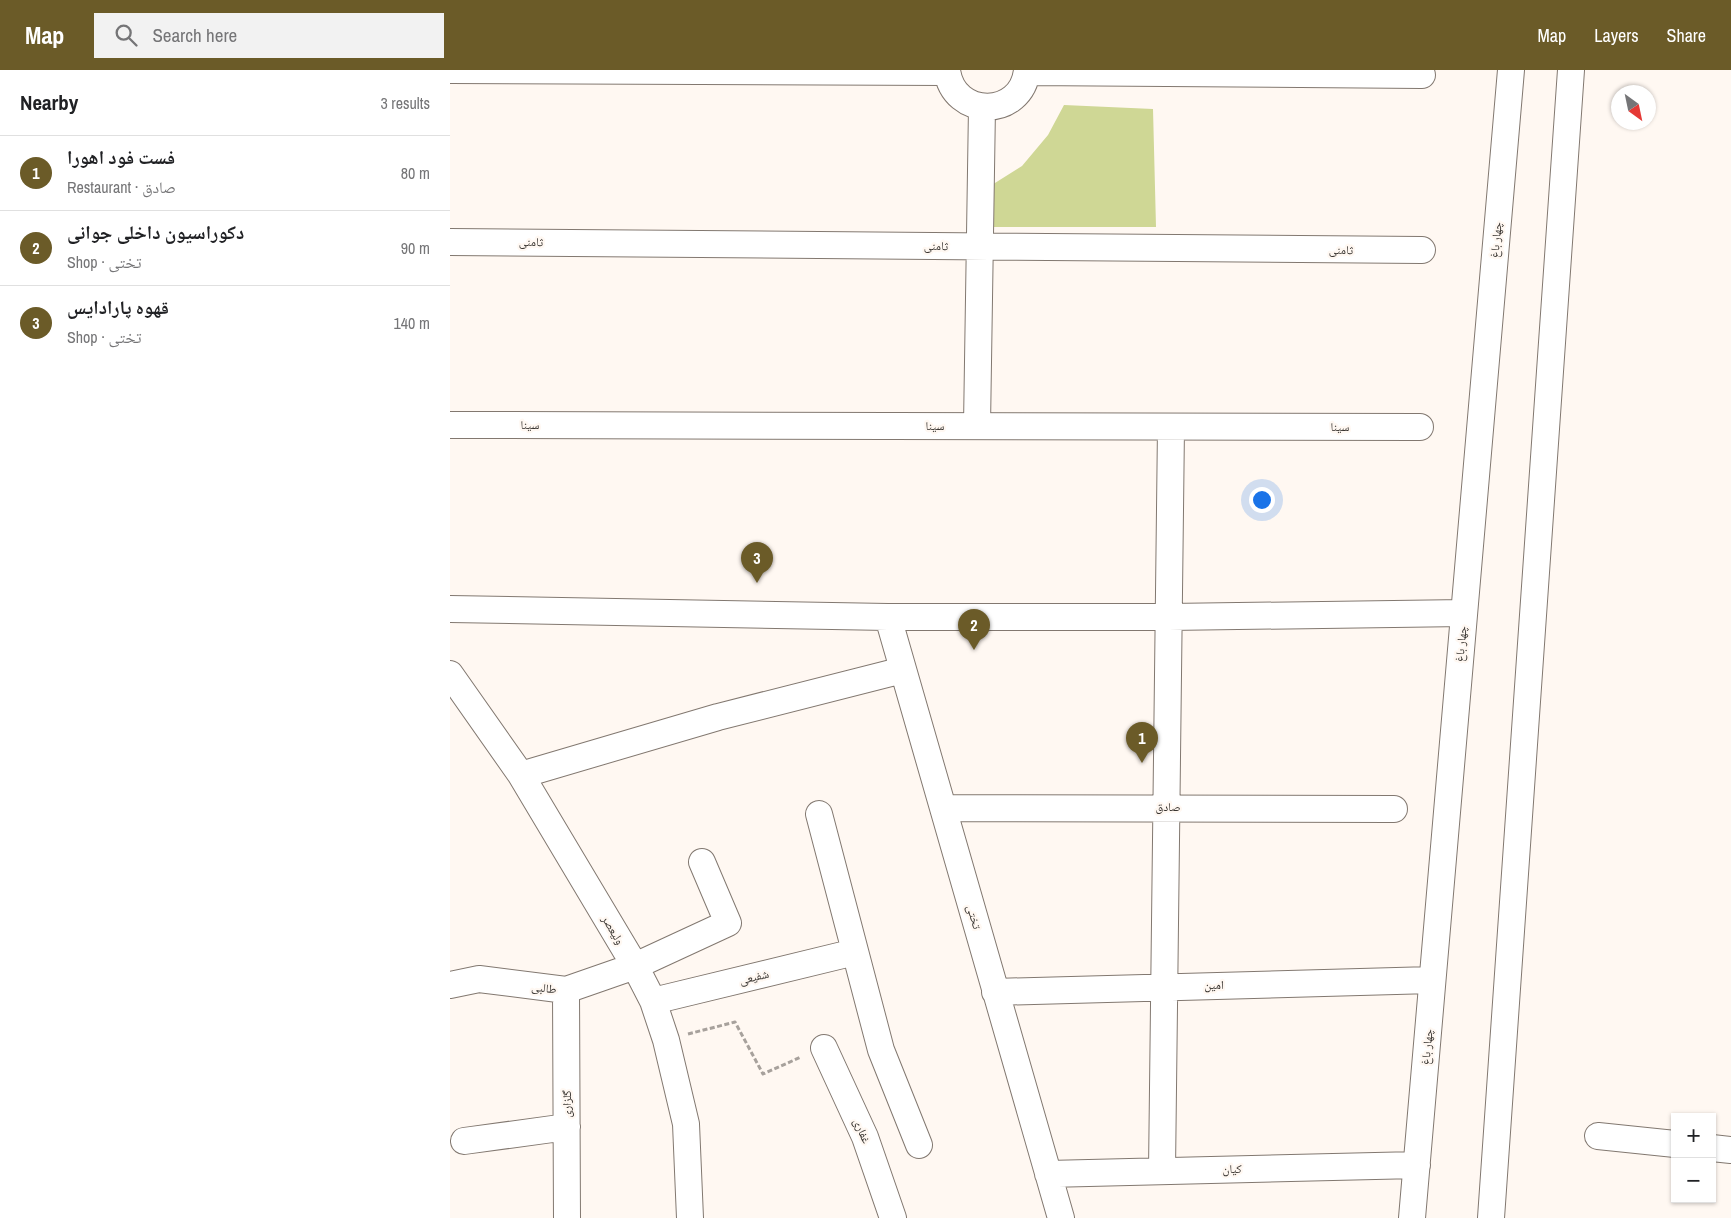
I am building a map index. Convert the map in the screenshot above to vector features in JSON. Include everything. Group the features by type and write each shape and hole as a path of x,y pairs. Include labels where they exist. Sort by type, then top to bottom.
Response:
{"street":[{"path":"450,70 946,71 950,85 958,96 969,103 982,107 994,107 1006,103 1016,95 1023,84 1027,71 1422,75"},
{"name":"چهار باغ","path":"1412,1218 1511,70"},
{"path":"1491,1218 1571,70"},
{"path":"978,426 982,107"},
{"name":"ثامنی","path":"450,242 1422,250"},
{"name":"سینا","path":"450,425 1420,427"},
{"path":"1162,1171 1171,427"},
{"path":"450,609 888,617 1169,617 1464,613"},
{"name":"تختی","path":"888,617 1061,1218"},
{"path":"521,775 718,717 903,670"},
{"name":"ولیعصر","path":"450,674 521,775 635,966 653,1001 666,1040 686,1124 690,1218"},
{"name":"صادق","path":"943,808 1394,809"},
{"path":"819,814 881,1050 919,1145"},
{"name":"طالبی","path":"450,985 479,979 566,990 635,966 728,924 702,862"},
{"name":"شفیعی","path":"653,1001 855,952"},
{"name":"امین","path":"995,992 1432,980"},
{"name":"گلزاری","path":"566,990 567,1218"},
{"name":"غفاری","path":"824,1048 865,1137 893,1218"},
{"path":"464,1141 567,1127"},
{"path":"1598,1136 1671,1144"},
{"path":"1716,1148 1731,1150"},
{"name":"کیان","path":"1048,1174 1417,1165"}],"path":[{"path":"666,1040 735,1022 763,1074 824,1048"}],"green space":[{"path":"1064,105 1153,109 1156,227 977,227 987,188 1022,166 1048,135"}],"place":[{"name":"قهوه پارادایس","path":"757,583"},
{"name":"دکوراسیون داخلی جوانی","path":"974,650"},
{"name":"فست فود اهورا","path":"1142,763"}]}
